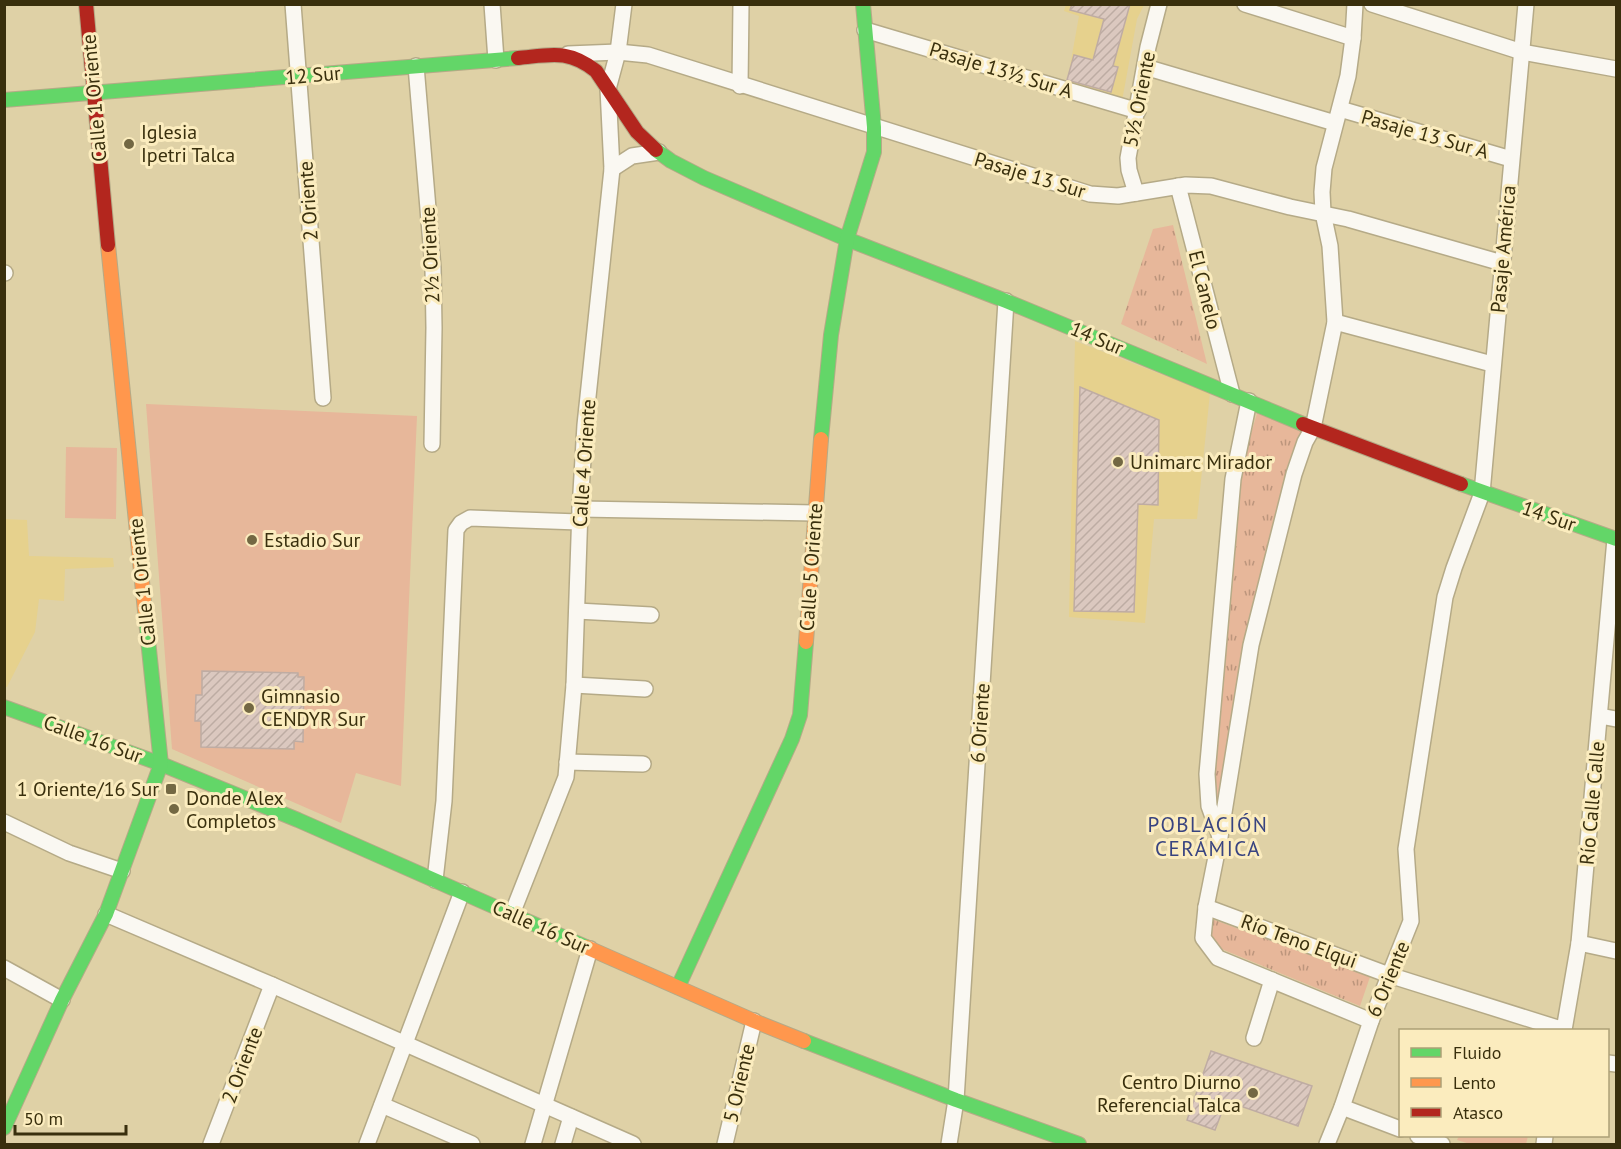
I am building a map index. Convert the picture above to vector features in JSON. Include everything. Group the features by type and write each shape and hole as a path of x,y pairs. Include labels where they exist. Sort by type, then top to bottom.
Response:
{"main road":[{"name":"Calle 1 Oriente","path":"4,1128 8,1110 106,914 160,764 86,4"},
{"name":"Calle 5 Oriente","path":"678,987 796,729 800,715 831,334 847,239 871,166 874,140 863,4"},
{"name":"12 Sur","path":"4,100 562,54 587,64 603,79 608,89"},
{"name":"14 Sur","path":"608,89 637,132 671,161 704,178 847,239 1006,301 1313,428 1482,493 1616,539"},
{"name":"Calle 16 Sur","path":"4,707 160,764 298,820 754,1021 956,1100 1079,1144"}],"street":[{"name":"2 Oriente","path":"293,4 323,398"},
{"path":"492,4 496,60"},
{"name":"Calle 4 Oriente","path":"512,914 566,777 574,685 579,515 585,425 612,170 608,89 618,52 624,4"},
{"path":"741,4 741,86"},
{"name":"5½ Oriente","path":"1136,193 1128,158 1148,47 1160,4"},
{"path":"1245,4 1353,38"},
{"path":"1354,4 1353,38 1348,76 1324,168 1322,192 1323,213 1330,246 1335,322 1313,428 1305,442 1294,474 1251,645 1220,837 1206,907 1203,938 1218,958 1371,1021"},
{"path":"1372,4 1522,52 1617,69"},
{"name":"Pasaje América","path":"1482,493 1526,4"},
{"name":"Pasaje 13½ Sur A","path":"865,30 1138,111"},
{"name":"Pasaje 13 Sur","path":"562,54 618,52 648,55 874,128 1090,194 1109,196 1199,185 1223,188 1290,207 1323,213 1502,263"},
{"name":"2½ Oriente","path":"416,66 433,268 432,444"},
{"name":"Pasaje 13 Sur A","path":"1145,67 1511,159"},
{"path":"612,170 632,156 659,152"},
{"name":"El Canelo","path":"1178,186 1232,394"},
{"name":"6 Oriente","path":"949,1144 956,1100 1006,301"},
{"path":"1335,322 1492,364"},
{"path":"1220,837 1209,806 1208,774 1233,479 1249,401"},
{"name":"6 Oriente","path":"1327,1144 1371,1021 1411,921 1406,849 1445,597 1482,493"},
{"path":"435,880 444,801 456,530 461,523 470,518 815,513"},
{"name":"Río Calle Calle","path":"1564,1029 1579,943 1616,539"},
{"path":"577,611 651,615"},
{"path":"574,685 645,689"},
{"path":"1600,716 1617,719"},
{"path":"567,762 643,764"},
{"path":"4,822 69,853 122,871"},
{"path":"367,1144 462,892"},
{"name":"Río Teno Elqui","path":"1206,907 1389,975 1561,1029"},
{"path":"106,914 633,1144"},
{"path":"1579,943 1617,951"},
{"path":"533,1144 591,949"},
{"path":"4,968 62,1000"},
{"path":"1254,1038 1272,980"},
{"name":"2 Oriente","path":"212,1144 272,985"},
{"name":"5 Oriente","path":"725,1144 754,1021"},
{"path":"382,1105 472,1144"},
{"path":"1342,1107 1399,1128"},
{"path":"563,1144 571,1117"},
{"path":"1421,1137 1442,1144"}],"shaded area":[{"path":"1066,5 1144,5 1137,19 1122,101 1067,83 1079,16 1064,11"},
{"path":"1075,341 1210,393 1197,519 1154,519 1145,623 1069,617"},
{"path":"4,519 27,520 29,556 113,558 114,567 65,569 64,601 39,599 35,632 7,687 4,687"}],"green space":[{"path":"1173,225 1207,364 1121,324 1153,229"},
{"path":"146,404 417,416 401,786 356,773 341,823 172,749"},
{"path":"1258,410 1305,429 1219,823 1212,803 1237,481"},
{"path":"66,447 117,448 116,519 65,518"},
{"path":"1209,918 1370,977 1360,1006 1219,948 1208,934"},
{"path":"1458,1137 1528,1137 1526,1144 1470,1144 1457,1140"}],"building":[{"path":"1072,4 1130,4 1113,66 1118,67 1111,92 1067,80 1074,55 1093,60 1104,19 1070,10"},
{"name":"Unimarc Mirador","path":"1080,387 1159,420 1158,505 1138,504 1134,612 1074,611"},
{"name":"Gimnasio CENDYR Sur","path":"202,671 298,673 298,677 304,677 303,742 294,741 294,749 201,747 201,721 195,721 196,695 202,695"},
{"name":"Centro Diurno Referencial Talca","path":"1211,1051 1312,1086 1298,1126 1226,1101 1215,1130 1187,1120"}],"traffic: fast":[{"path":"821,439 831,335 847,239 874,152 874,127 863,4"},
{"path":"4,100 518,58"},
{"path":"656,150 671,161 704,178 844,238 1006,301 1303,424"},
{"path":"1461,484 1616,539"},
{"path":"4,1128 62,1000 106,914 161,764 145,611"},
{"path":"678,987 792,739 800,715 806,642"},
{"path":"4,707 161,764 298,820 586,947"},
{"path":"804,1041 956,1100 1079,1144"}],"traffic: slow":[{"path":"108,245 145,611"},
{"path":"806,642 821,439"},
{"path":"586,947 804,1041"}],"traffic: jam":[{"path":"86,4 108,245"},
{"path":"518,58 559,55 568,56 586,64 596,71 637,132 656,150"},
{"path":"1303,424 1461,484"}],"place":[{"name":"Iglesia Ipetri Talca","path":"129,144"},
{"name":"Unimarc Mirador","path":"1118,462"},
{"name":"Estadio Sur","path":"252,540"},
{"name":"Gimnasio CENDYR Sur","path":"249,708"},
{"name":"1 Oriente/16 Sur","path":"171,789"},
{"name":"Donde Alex Completos","path":"174,809"},
{"name":"Centro Diurno Referencial Talca","path":"1253,1093"}],"district":[{"name":"POBLACIÓN CERÁMICA","path":"1208,836"}]}
